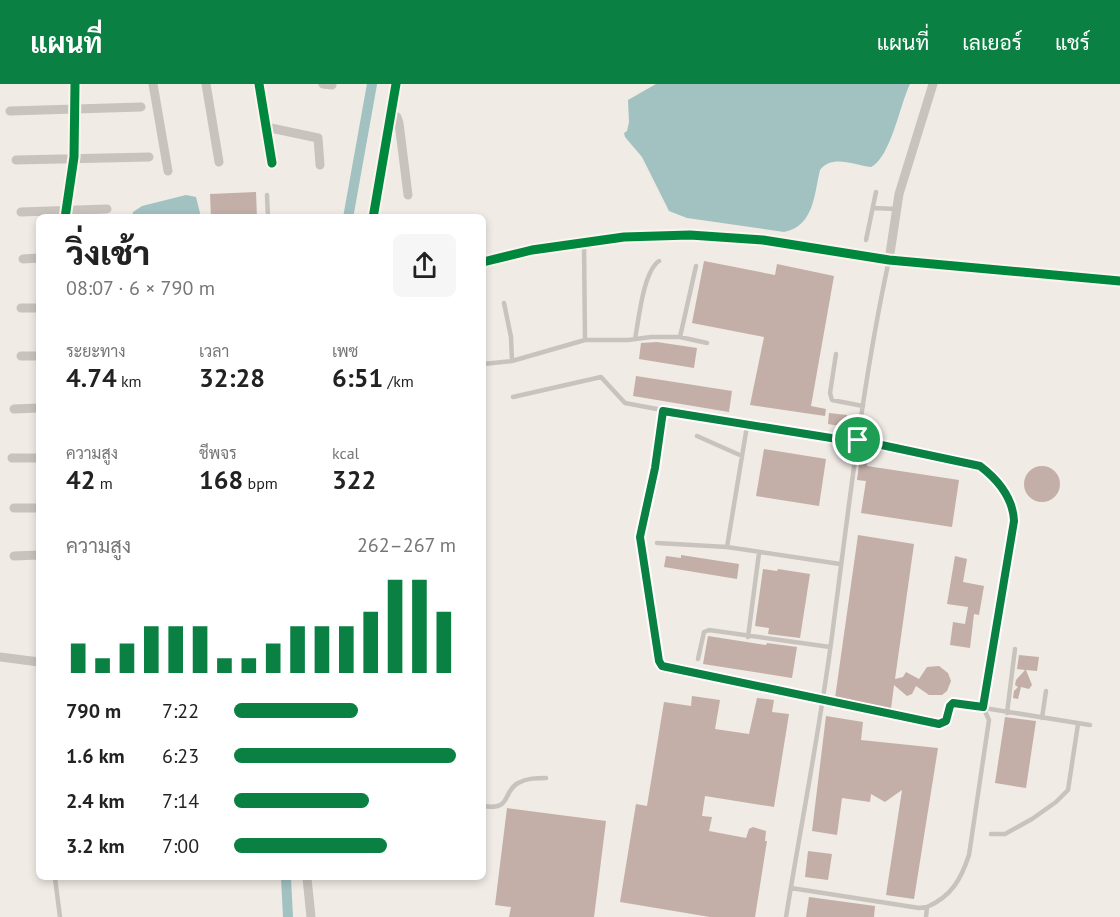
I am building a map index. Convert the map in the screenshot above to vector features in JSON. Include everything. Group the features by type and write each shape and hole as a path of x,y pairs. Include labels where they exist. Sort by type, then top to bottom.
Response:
{"street":[{"path":"65,214 74,157 75,84"},
{"path":"153,84 168,171"},
{"path":"206,84 219,162"},
{"path":"259,84 272,163"},
{"path":"373,214 396,84"},
{"path":"889,260 896,209 905,172 933,84"},
{"path":"10,111 141,107"},
{"path":"391,113 397,117 399,123 408,195"},
{"path":"266,127 318,138 320,165"},
{"path":"16,160 149,157"},
{"path":"21,212 65,214 107,209"},
{"path":"486,261 532,250 584,243 660,235 724,236 889,260 1120,281"},
{"path":"22,259 36,258"},
{"path":"21,308 36,308"},
{"path":"21,356 36,356"},
{"path":"14,409 36,408"},
{"path":"12,458 36,458"},
{"path":"14,508 36,508"},
{"path":"14,556 36,555"},
{"path":"0,657 36,662"},
{"path":"307,880 311,917"}],"lane":[{"path":"866,240 876,192"},
{"path":"267,195 268,214"},
{"path":"873,208 896,209"},
{"path":"584,243 585,340"},
{"path":"786,917 830,647 874,327 889,260"},
{"path":"635,339 648,276 653,265 659,261"},
{"path":"680,337 696,266"},
{"path":"504,303 511,337 512,362"},
{"path":"486,364 512,362 585,340 635,339 651,336 680,337 707,343"},
{"path":"836,354 830,393 832,399 863,406"},
{"path":"513,397 601,377 626,403 747,426 857,441 980,466 1001,487 1014,510 1014,521 983,707 989,720 969,855 964,872 954,890 927,907 919,908 791,888"},
{"path":"663,411 655,468 640,537 659,661 662,666 939,724 946,721 953,703 1090,725"},
{"path":"727,547 747,426"},
{"path":"697,436 742,456"},
{"path":"657,543 727,547 840,564"},
{"path":"748,637 759,553"},
{"path":"698,659 704,632 708,630 830,647"},
{"path":"1007,713 1015,649"},
{"path":"1042,718 1046,691"},
{"path":"991,834 1005,834 1032,819 1056,802 1068,790 1078,724"},
{"path":"486,807 494,808 504,804 516,783 531,778 546,777"},
{"path":"55,880 60,917"},
{"path":"926,917 927,907"}],"water":[{"path":"656,84 910,84 889,142 878,161 871,167 837,161 825,165 820,170 814,199 807,216 794,229 784,232 687,218 669,211 642,157 624,133 627,131 629,122 628,100"},
{"path":"186,195 196,197 200,214 133,214 142,206"}],"building":[{"path":"256,192 257,214 211,214 210,194"},
{"path":"704,261 775,275 777,264 834,276 811,406 826,409 825,416 750,405 764,337 692,323"},
{"path":"657,342 697,348 694,368 639,359 641,343"},
{"path":"636,376 732,391 729,412 633,396"},
{"path":"829,413 847,415 845,427 828,424"},
{"path":"764,449 826,459 819,506 756,496"},
{"path":"861,449 869,451 867,466 959,480 952,527 861,513 866,481 857,480"},
{"path":"1042,466 1055,471 1060,484 1055,497 1042,502 1029,497 1024,484 1029,471"},
{"path":"858,535 914,544 895,679 903,677 906,672 919,679 927,667 939,666 948,673 951,681 947,691 942,695 929,695 916,686 912,694 907,696 894,685 891,709 835,698"},
{"path":"681,555 739,564 737,579 664,567 666,556 681,558"},
{"path":"955,556 967,559 963,582 984,586 979,615 974,614 970,648 950,645 953,622 965,624 968,607 947,604"},
{"path":"763,569 810,574 800,638 768,634 769,628 755,626"},
{"path":"708,636 766,645 767,643 797,647 792,678 703,664"},
{"path":"1019,655 1039,657 1037,671 1026,670 1032,685 1029,689 1021,687 1018,699 1013,698 1014,691 1018,687 1015,685 1016,680 1025,670 1017,669"},
{"path":"692,696 720,700 715,729 749,734 757,698 774,700 772,712 789,714 774,807 705,796 702,816 712,817 709,831 746,838 749,829 753,827 766,831 765,841 767,841 755,917 710,917 620,902 636,804 647,806 664,702 691,706"},
{"path":"826,716 863,722 861,740 938,748 914,899 886,895 902,790 885,802 871,794 870,802 842,798 837,835 812,831"},
{"path":"1005,717 1036,721 1026,788 995,783"},
{"path":"507,808 606,821 594,917 509,917 511,907 495,905"},
{"path":"808,851 832,854 828,880 805,877"},
{"path":"809,897 875,906 874,917 806,917"}],"waterway":[{"path":"349,214 372,84"},
{"path":"286,880 288,917"}],"cycle path":[{"path":"66,214 74,157 75,84"},
{"path":"259,84 272,163"},
{"path":"374,214 396,84"},
{"path":"486,261 532,250 624,237 690,235 763,240 889,260 1120,281"}],"route":[{"path":"663,411 802,434 856,442 858,440 980,466 992,475 1014,510 998,624 983,707 953,703 948,710 946,721 939,724 662,666 659,661 640,537 655,468 663,411"}]}
